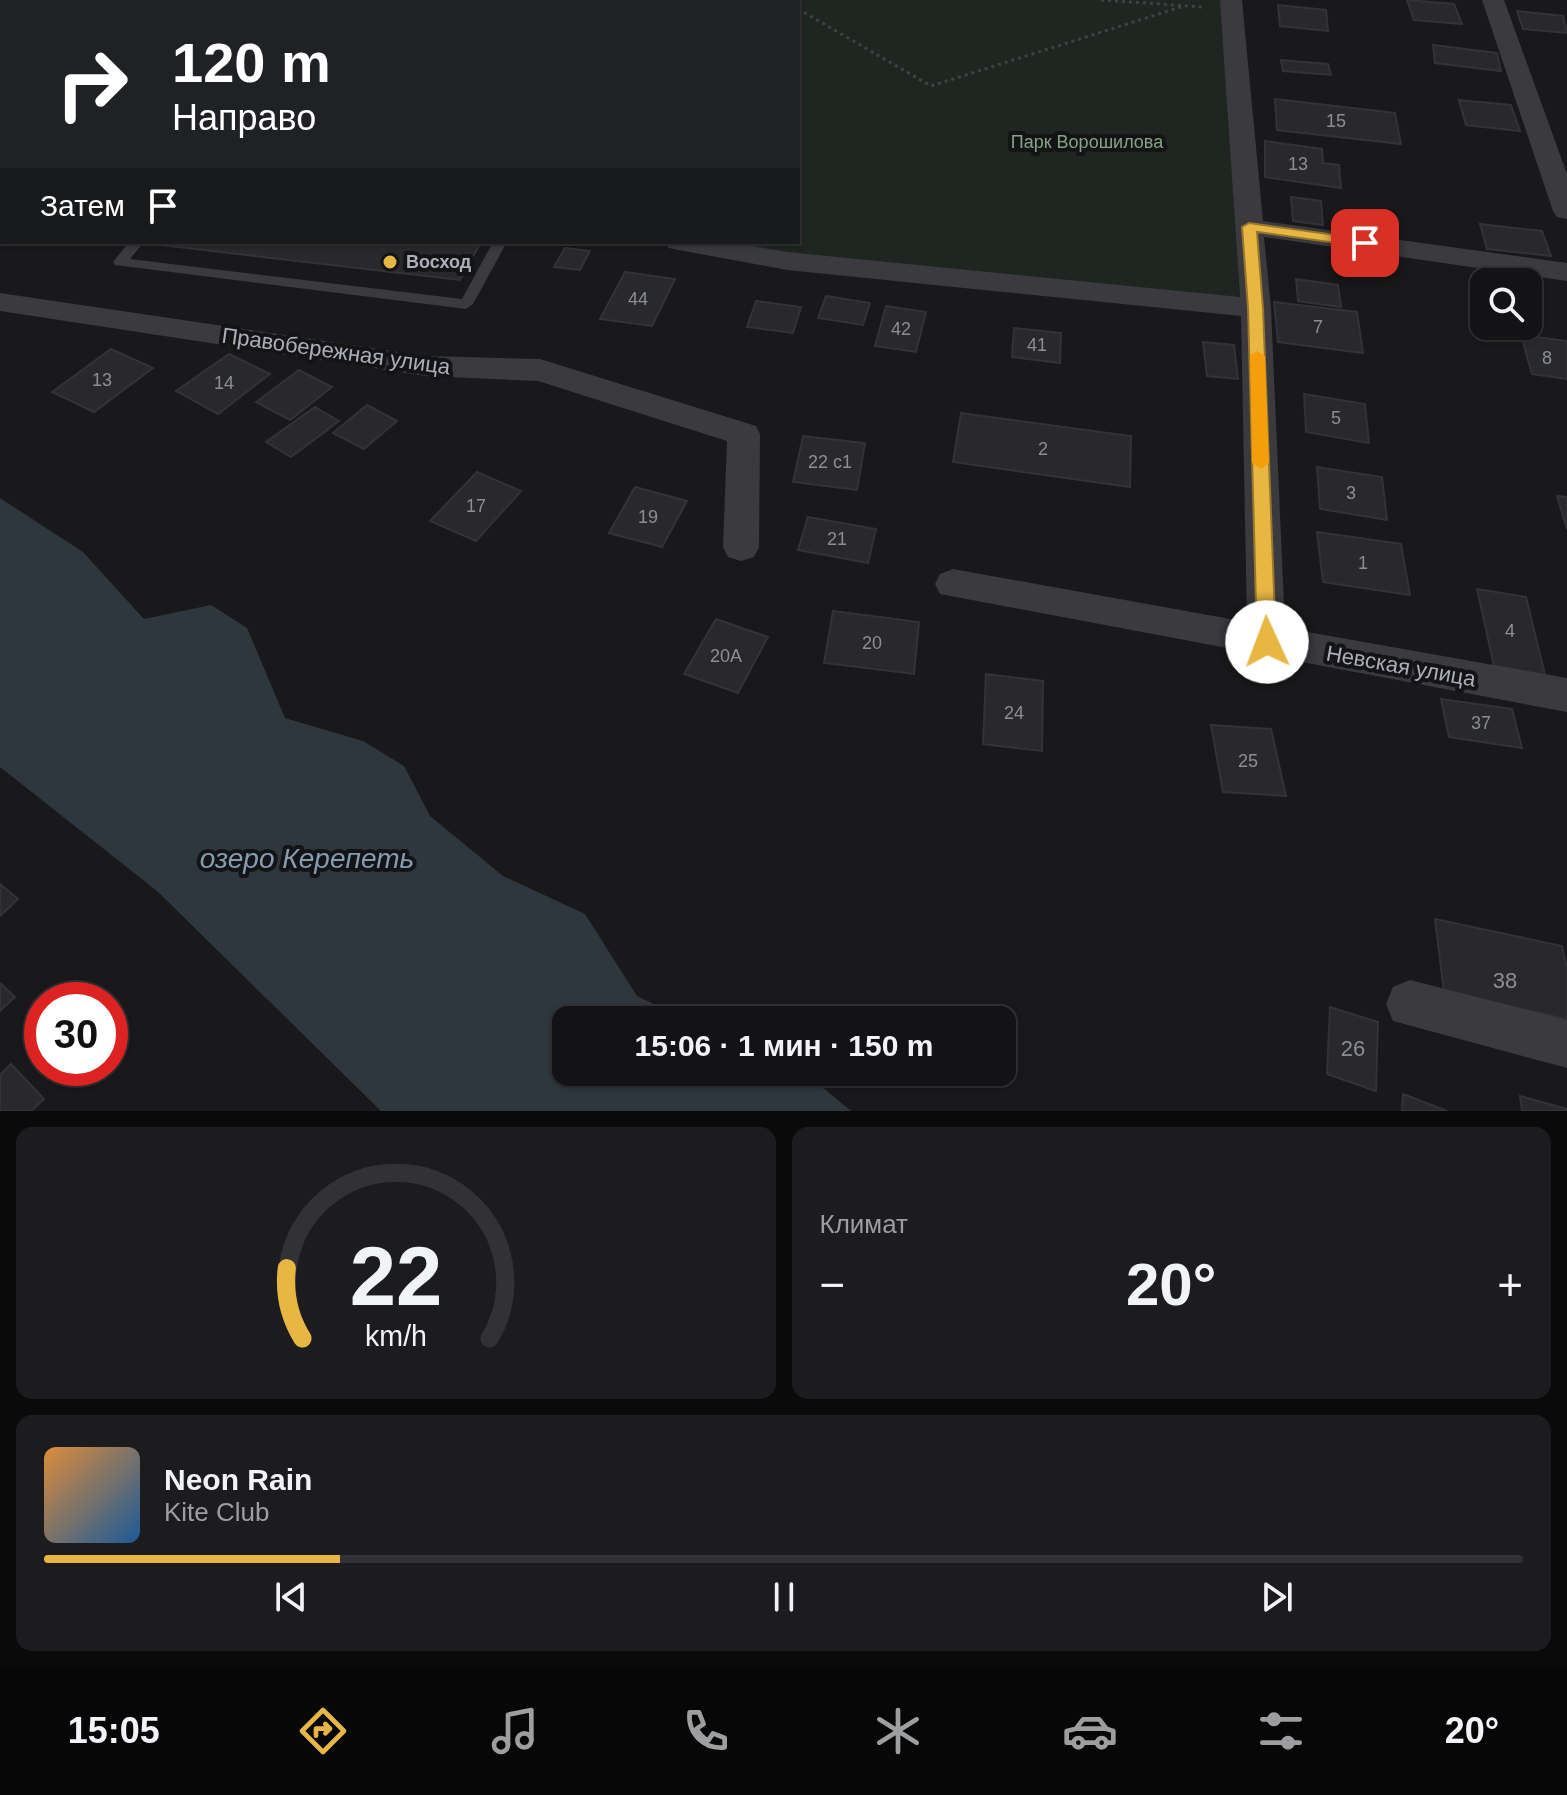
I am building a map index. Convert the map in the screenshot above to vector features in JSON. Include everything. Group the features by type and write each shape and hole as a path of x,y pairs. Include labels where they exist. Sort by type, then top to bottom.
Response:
{"street":[{"path":"1493,0 1567,211"},
{"path":"1220,4 1249,227 1256,308 1267,642"},
{"path":"1249,227 1567,272"},
{"path":"690,244 787,261 1256,308"},
{"name":"Правобережная улица","path":"0,302 426,366 540,370 744,434 741,547"},
{"name":"Невская улица","path":"953,584 1567,695"},
{"path":"1410,1004 1567,1044"}],"lane":[{"path":"135,244 120,262 466,304 499,244"}],"path":[{"path":"1101,0 1184,6 1220,4"},
{"path":"800,10 931,86 1184,6"}],"green space":[{"name":"Парк Ворошилова","path":"800,0 1221,0 1240,300 793,254 737,244 800,244"}],"water":[{"name":"озеро Керепеть","path":"0,498 83,552 144,619 211,605 247,628 285,718 363,741 404,766 430,816 503,876 585,914 637,996 658,1006 552,1006 552,1086 821,1086 851,1111 381,1111 157,891 0,767"}],"building":[{"path":"1407,0 1454,4 1462,24 1414,20"},
{"path":"1278,5 1326,10 1328,31 1280,26"},
{"path":"1517,11 1563,16 1567,33 1523,29"},
{"path":"1433,45 1497,53 1501,71 1435,63"},
{"path":"1281,60 1328,64 1331,75 1283,71"},
{"path":"1275,99 1395,113 1401,144 1277,130"},
{"path":"1459,100 1511,105 1520,131 1466,125"},
{"path":"1265,141 1322,149 1323,163 1339,165 1341,188 1265,177"},
{"path":"1291,197 1321,201 1323,225 1293,221"},
{"path":"1480,224 1542,231 1551,256 1487,249"},
{"name":"Восход","path":"162,244 480,244 460,280"},
{"path":"565,248 590,251 580,270 554,267"},
{"path":"625,272 675,279 652,326 600,319"},
{"path":"1296,279 1338,285 1341,307 1298,301"},
{"path":"826,296 870,303 863,325 818,318"},
{"path":"756,301 801,307 793,333 747,327"},
{"path":"1274,302 1357,312 1363,353 1278,342"},
{"path":"886,306 926,312 916,352 875,346"},
{"path":"1014,328 1061,333 1060,363 1012,357"},
{"path":"1542,338 1567,341 1567,379 1532,374 1522,340"},
{"path":"1203,342 1234,345 1238,379 1207,376"},
{"path":"111,349 153,368 94,412 52,392"},
{"path":"229,354 270,374 218,414 176,391"},
{"path":"299,370 332,387 290,420 256,402"},
{"path":"1304,394 1365,404 1369,443 1306,432"},
{"path":"367,405 397,421 364,449 333,433"},
{"path":"315,407 339,421 291,457 266,442"},
{"path":"961,413 1131,436 1130,487 953,462"},
{"path":"803,436 865,443 857,490 793,482"},
{"path":"1317,467 1382,477 1387,520 1320,509"},
{"path":"477,472 521,491 476,541 430,521"},
{"path":"635,487 687,501 662,547 609,533"},
{"path":"1557,496 1567,497 1567,529"},
{"path":"808,517 876,529 868,563 798,550"},
{"path":"1317,532 1401,544 1410,595 1323,582"},
{"path":"1477,589 1526,597 1545,675 1494,666"},
{"path":"833,611 919,622 914,674 824,663"},
{"path":"716,619 768,637 738,693 684,674"},
{"path":"986,674 1043,681 1042,751 983,744"},
{"path":"1441,699 1512,709 1522,748 1449,737"},
{"path":"1211,725 1271,729 1286,796 1223,792"},
{"path":"0,884 18,899 0,916"},
{"path":"1435,919 1562,946 1567,969 1567,1019 1444,992"},
{"path":"0,983 15,997 0,1011"},
{"path":"1330,1007 1378,1022 1376,1091 1327,1074"},
{"path":"11,1064 24,1078 24,1086 32,1086 44,1099 31,1111 0,1111 0,1075"},
{"path":"1403,1094 1447,1111 1402,1111"},
{"path":"1520,1096 1567,1109 1567,1111 1522,1111"}],"slow traffic":[{"path":"1257,356 1261,463"}],"place":[{"name":"Восход","path":"390,262"}],"route":[{"path":"1267,642 1256,308 1249,227 1365,243"}]}
